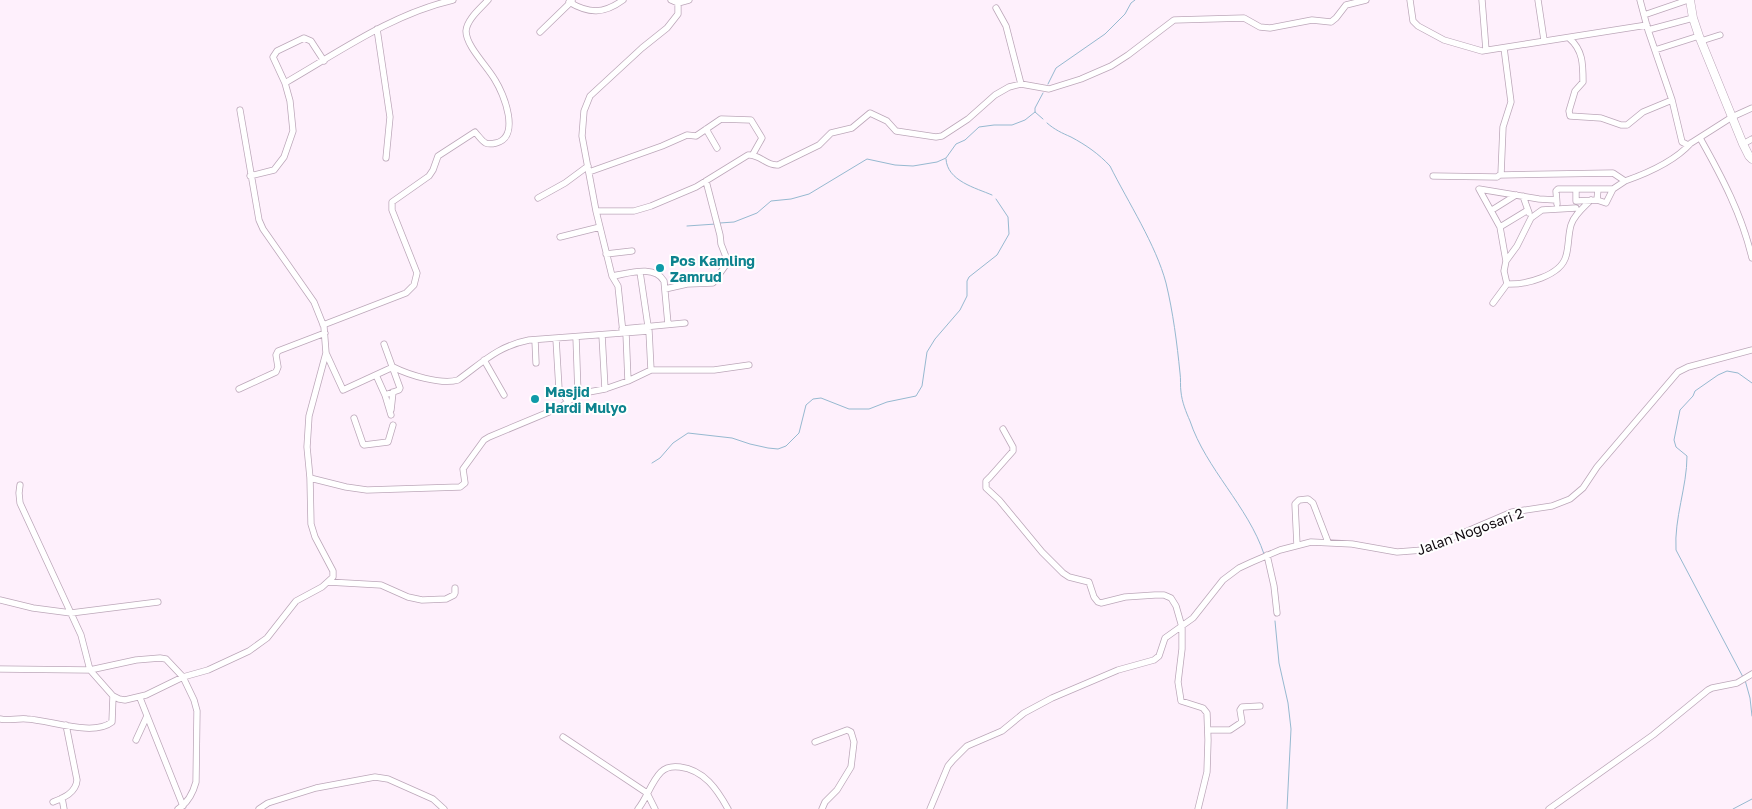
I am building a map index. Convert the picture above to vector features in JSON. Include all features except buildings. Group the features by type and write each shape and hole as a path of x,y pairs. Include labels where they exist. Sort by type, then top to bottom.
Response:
{"street":[{"path":"285,83 377,29 423,8 453,0"},
{"path":"323,325 410,290 414,285 417,273 392,210 392,202 428,176 433,170 438,156 475,132 483,142 490,145 503,141 508,135 508,120 501,91 490,71 469,43 467,36 466,29 472,17 488,0"},
{"path":"540,32 571,1 579,8 592,12 613,6 623,0"},
{"path":"671,0 680,3 689,0"},
{"path":"753,154 771,165 778,165 819,145 831,133 852,128 870,113 887,121 896,131 936,138 968,119 994,95 1013,85 1021,84 1049,89 1081,78 1110,66 1128,55 1174,20 1244,18 1260,27 1270,28 1312,20 1331,22 1346,5 1366,0"},
{"path":"1410,0 1414,21 1418,26 1444,40 1482,51 1544,40 1648,28 1693,18"},
{"path":"1482,0 1486,50"},
{"path":"1538,0 1544,40"},
{"path":"1640,0 1672,100 1682,142 1688,145 1732,117 1752,108"},
{"path":"1644,14 1689,0 1700,38 1743,144 1752,159"},
{"path":"628,381 618,286 612,276 606,254 582,136 586,104 590,96 667,28 678,14 680,3"},
{"path":"996,8 1007,30 1021,84"},
{"path":"377,29 390,117 386,158"},
{"path":"1655,50 1700,38 1720,35"},
{"path":"250,176 274,170 284,157 293,131 290,101 285,83 273,58 277,51 304,38 311,41 324,61"},
{"path":"1569,38 1579,50 1583,60 1583,82 1575,91 1569,111 1570,116 1601,118 1621,125 1627,125 1642,112 1672,100"},
{"path":"1500,175 1502,127 1504,119 1509,112 1511,102 1504,48"},
{"path":"20,485 20,503 81,635 90,670 113,696 125,700 140,698 183,677 208,670 236,658 260,645 296,601 333,577 333,571 311,524 307,447 309,416 326,353 325,333 314,302 263,229 250,176 240,110"},
{"path":"538,198 589,169 662,146 687,135 696,136 721,119 749,119 762,138 753,154 744,157 706,181 643,209 625,212 596,211"},
{"path":"706,129 717,148"},
{"path":"1700,138 1726,184 1748,241 1752,258"},
{"path":"1743,144 1752,139"},
{"path":"1576,201 1594,200 1606,203 1613,189 1625,181 1654,170 1683,151 1692,142"},
{"path":"1433,176 1524,176 1613,173 1625,181"},
{"path":"665,289 687,284 713,284 728,262 721,244 706,181"},
{"path":"1493,303 1507,284 1504,271 1506,261 1500,227 1479,189 1515,196 1556,200"},
{"path":"1557,208 1556,191 1558,189 1613,189"},
{"path":"1576,189 1576,216"},
{"path":"1507,284 1528,283 1540,279 1562,265 1566,257 1571,223 1594,200 1598,189"},
{"path":"1515,196 1528,210 1531,218"},
{"path":"1492,210 1515,196"},
{"path":"1506,261 1517,246 1531,218 1542,210 1576,208"},
{"path":"1500,227 1528,210"},
{"path":"560,238 600,227"},
{"path":"606,254 632,251"},
{"path":"640,272 648,329 651,370"},
{"path":"612,276 640,272 657,273 664,281 668,324"},
{"path":"394,367 449,382 458,380 500,349 513,343 602,335 685,323"},
{"path":"239,389 275,373 278,368 276,355 278,351 325,333"},
{"path":"602,335 605,390"},
{"path":"576,337 578,394"},
{"path":"556,339 559,389 568,402"},
{"path":"535,340 536,363"},
{"path":"384,344 394,367 400,388 385,395"},
{"name":"Jalan Nogosari 2","path":"930,809 948,766 967,746 1002,731 1024,713 1052,698 1118,670 1154,660 1159,656 1165,638 1182,627 1199,611 1223,580 1239,568 1267,555 1311,542 1328,542 1397,552 1417,551 1438,545 1512,512 1564,503 1583,488 1597,467 1678,372 1688,367 1752,350"},
{"path":"326,353 343,390 394,367"},
{"path":"484,360 504,395"},
{"path":"310,478 367,490 460,487 464,483 463,469 484,440 561,407 578,394 605,390 651,370 714,370 749,365"},
{"path":"376,375 391,413 393,392"},
{"path":"354,418 364,445 389,442 392,425"},
{"path":"1003,429 1013,447 1013,451 986,481 986,488 999,500 1042,552 1069,577 1089,582 1094,597 1098,602 1125,597 1155,595 1168,596 1176,606 1182,627 1182,649 1178,682 1180,698 1181,701 1205,709 1207,713 1207,772 1198,809"},
{"path":"1297,545 1295,504 1299,500 1308,498 1313,503 1328,542"},
{"path":"1267,555 1274,586 1277,613"},
{"path":"328,582 381,585 408,597 432,600 451,597 455,593 455,588"},
{"path":"0,600 28,607 71,613 158,602"},
{"path":"0,669 90,670 136,660 166,659 183,677 194,700 197,717 196,782 181,808"},
{"path":"1549,809 1653,735 1708,690 1737,683 1752,674"},
{"path":"0,719 25,718 66,725 101,728 109,725 113,719 113,696"},
{"path":"140,698 181,808"},
{"path":"1208,730 1232,729 1242,722 1240,710 1242,706 1260,706"},
{"path":"136,740 147,716"},
{"path":"53,802 74,789 77,780 66,725"},
{"path":"816,742 847,730 851,732 854,739 850,770 837,790 825,802 822,809"},
{"path":"563,737 648,793 654,809"},
{"path":"638,809 662,772 674,766 692,770 706,778 721,796 728,809"},
{"path":"259,809 268,803 316,788 375,777 388,779 434,799 444,809"},
{"path":"62,798 64,809"}],"waterway":[{"path":"1048,84 1056,68 1105,34 1125,14 1131,3 1135,0"},
{"path":"1043,93 1035,108 1035,112 1043,119"},
{"path":"720,223 734,222 757,213 771,201 791,199 809,194 867,159 895,165 913,166 937,162 946,158 956,144 965,140 979,127 1012,125 1025,120 1035,112"},
{"path":"1047,123 1087,147 1110,166 1149,239 1166,283 1173,316 1182,396 1186,411 1197,439 1248,520 1264,554"},
{"path":"946,159 951,173 963,183 992,195"},
{"path":"652,463 660,458 673,443 688,433 732,438 768,448 778,449 786,446 799,433 806,405 813,399 821,398 849,409 869,409 887,402 916,396 922,386 927,352 935,339 960,310 967,296 967,281 969,277 997,255 1009,234 1008,217 996,199"},
{"path":"687,226 716,224"},
{"path":"1743,677 1676,550 1677,526 1687,456 1676,447 1674,440 1680,410 1693,396 1695,391 1727,371 1738,373 1752,383"},
{"path":"1275,621 1279,663 1288,703 1291,729 1287,809"},
{"path":"1745,680 1752,716"},
{"path":"1733,809 1752,799"}],"place":[{"name":"Pos Kamling Zamrud","path":"660,268"},
{"name":"Masjid Hardi Mulyo","path":"535,399"}]}
